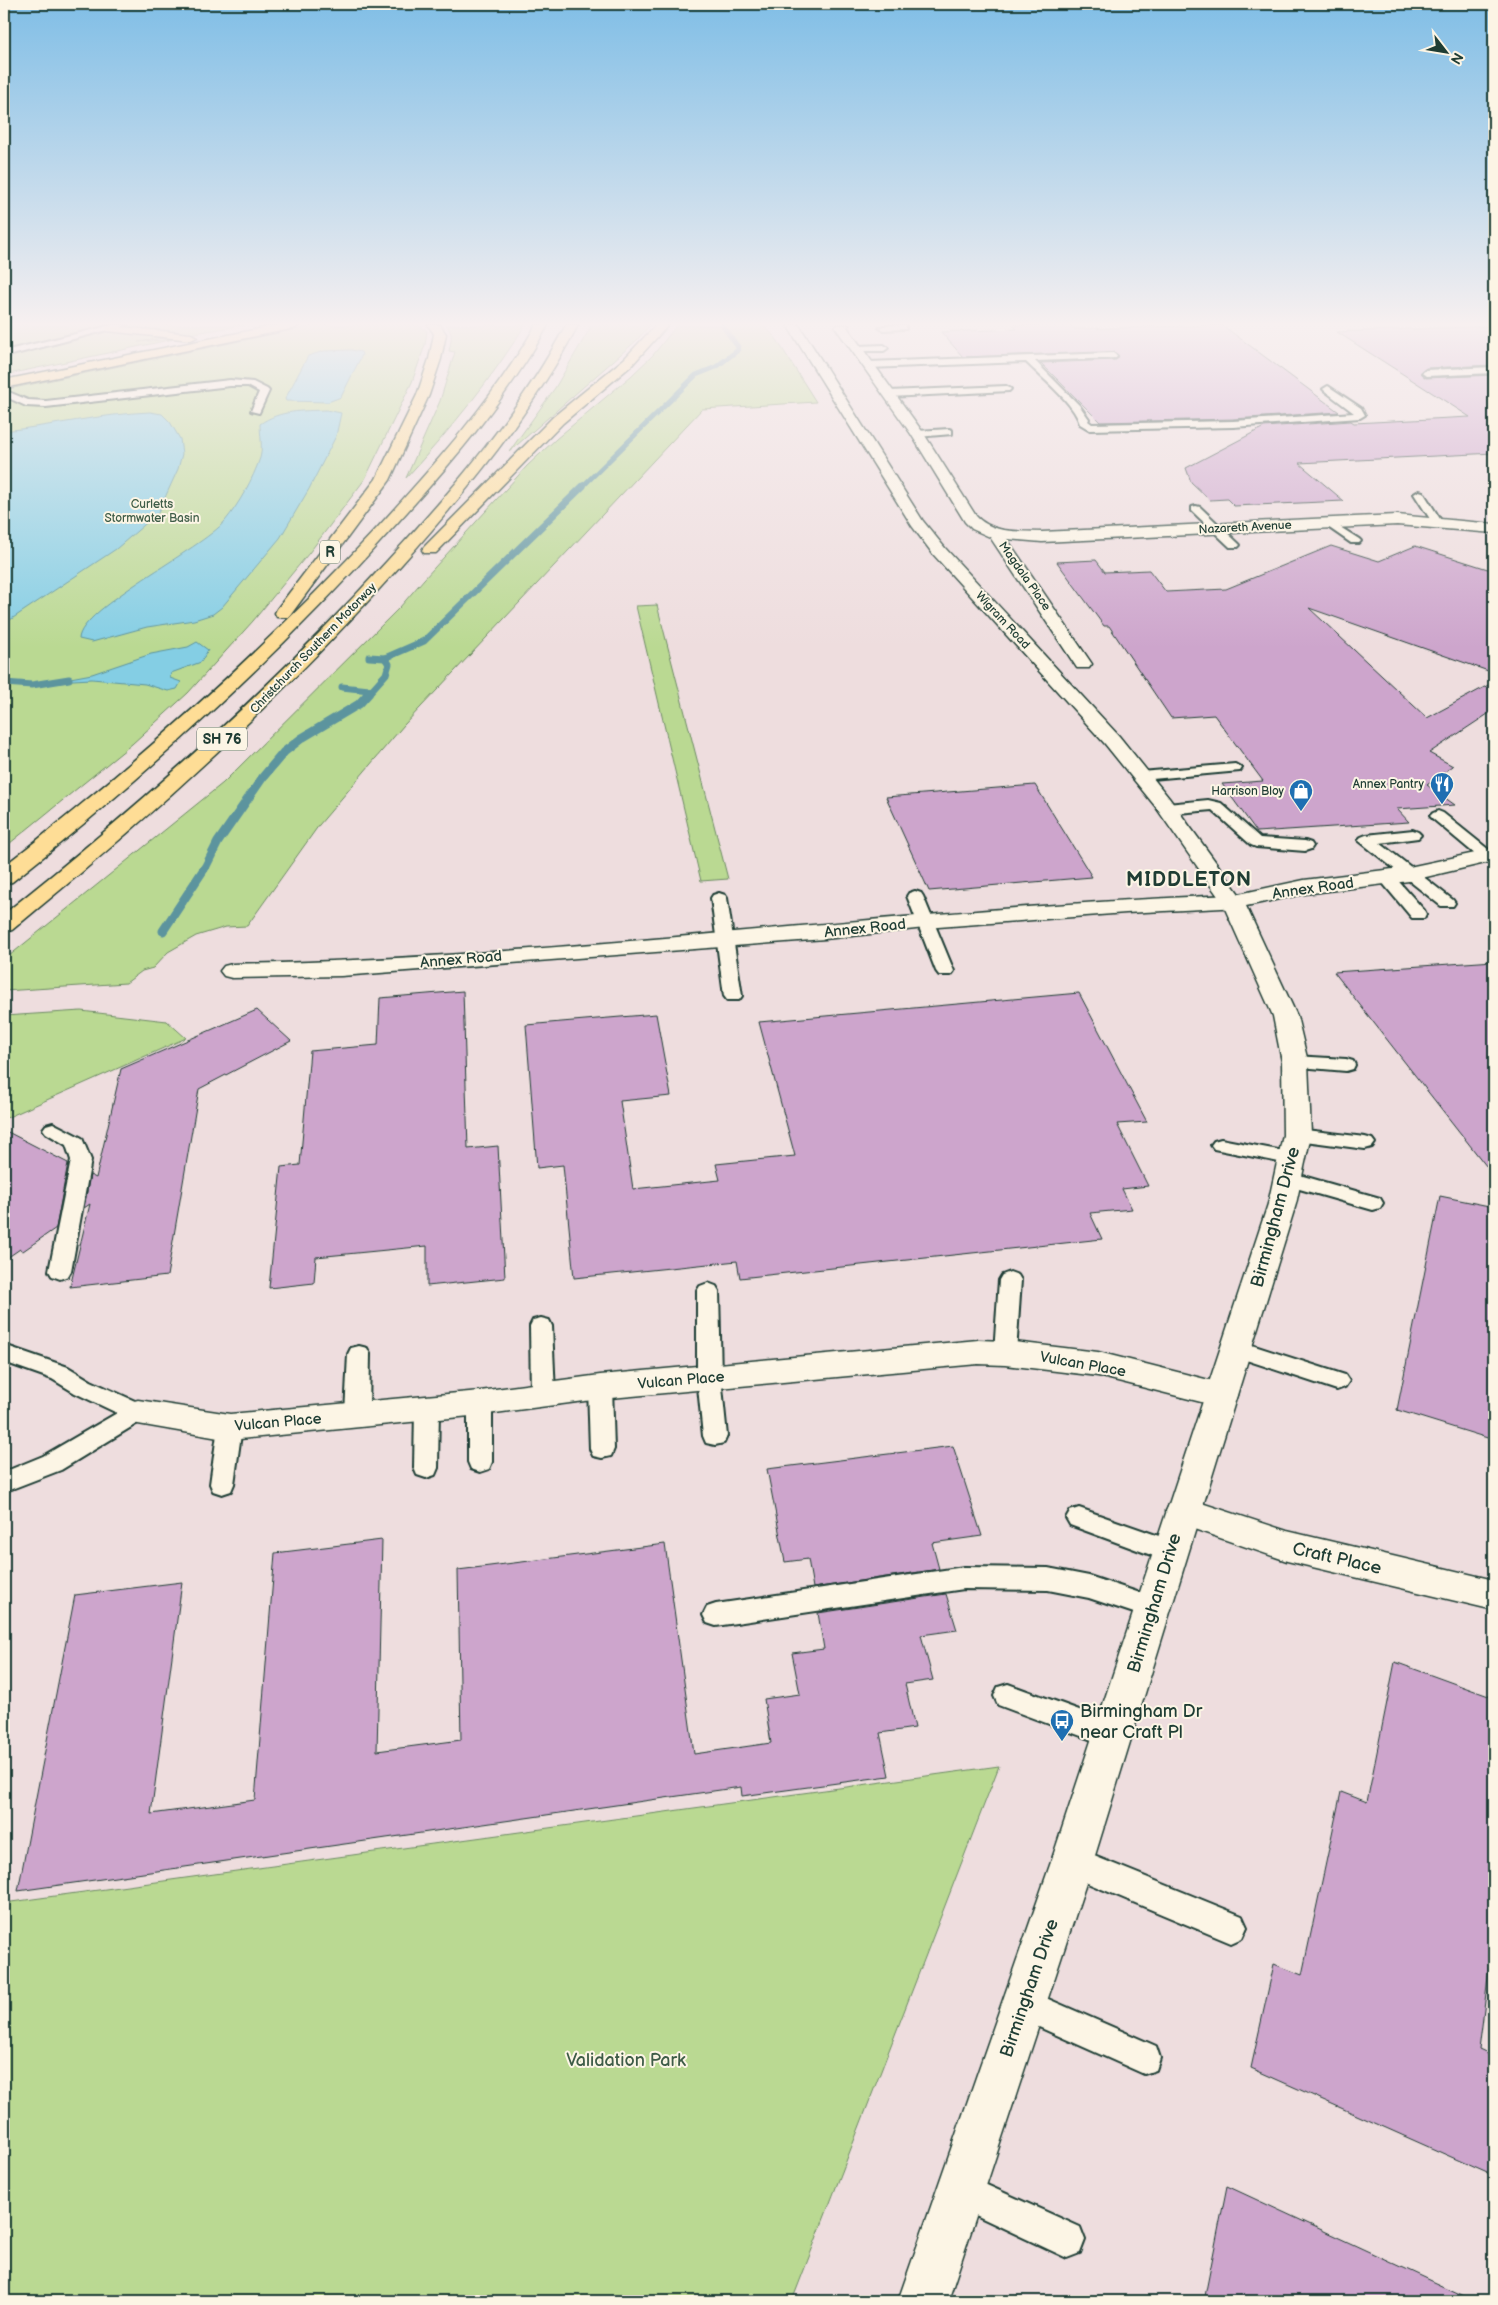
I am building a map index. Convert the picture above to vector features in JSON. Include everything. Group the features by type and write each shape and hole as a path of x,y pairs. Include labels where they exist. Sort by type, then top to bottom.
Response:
{"main road":[{"name":"R","path":"263,654 268,634 383,480 406,433"},
{"name":"SH 76","path":"4,877 146,762 263,654 335,583 432,477 467,433"},
{"name":"Christchurch Southern Motorway","path":"4,925 135,817 197,763 266,698 373,587 467,479 503,433"},
{"path":"373,587 419,559 545,433"}],"street":[{"name":"Wigram Road","path":"860,433 917,523 966,580 1084,709 1141,776 1167,809 1233,902"},
{"name":"Magdala Place","path":"916,434 970,519 977,526 996,534 1083,664"},
{"name":"Nazareth Avenue","path":"996,534 1042,538 1397,520 1437,522 1494,529"},
{"name":"Annex Road","path":"232,971 341,969 825,932 925,921 1126,906 1233,902 1304,887 1387,878 1491,856"},
{"name":"Birmingham Drive","path":"923,2301 1072,1862 1236,1348 1293,1158 1295,1062 1285,1016 1233,902"},
{"name":"Vulcan Place","path":"138,1412 230,1427 480,1403 600,1387 978,1352 1005,1353 1098,1364 1221,1395"},
{"name":"Craft Place","path":"1183,1510 1287,1546 1494,1595"}],"lane":[{"path":"916,434 940,433"},
{"path":"1419,494 1437,522"},
{"path":"1196,509 1234,545"},
{"path":"1329,523 1355,541"},
{"path":"1141,776 1235,768"},
{"path":"1167,809 1216,806 1256,842 1305,846"},
{"path":"1438,816 1491,856"},
{"path":"1412,835 1366,840 1447,903"},
{"path":"1387,878 1418,914"},
{"path":"915,896 945,971"},
{"path":"719,898 733,996"},
{"path":"1295,1062 1346,1065"},
{"path":"53,1129 76,1142 81,1160 60,1271"},
{"path":"1293,1158 1365,1143"},
{"path":"1221,1145 1293,1158 1373,1202"},
{"path":"1005,1353 1010,1280"},
{"path":"708,1291 709,1377 715,1436"},
{"path":"541,1326 542,1394"},
{"path":"1236,1348 1337,1381"},
{"path":"4,1353 60,1373 84,1387 138,1412"},
{"path":"357,1414 359,1354"},
{"path":"600,1387 602,1449"},
{"path":"480,1403 480,1462"},
{"path":"426,1468 428,1408"},
{"path":"4,1482 52,1464 138,1412"},
{"path":"222,1484 230,1427"},
{"path":"1079,1518 1170,1551"},
{"path":"716,1615 964,1578 1048,1579 1089,1587 1152,1608"},
{"path":"1008,1696 1113,1735"},
{"path":"1072,1862 1231,1927"},
{"path":"1023,2004 1144,2058"},
{"path":"960,2190 1067,2240"}],"green space":[{"name":"Curletts Stormwater Basin","path":"4,433 387,433 365,479 309,553 253,621 188,693 132,744 4,848"},
{"path":"426,433 446,433 438,442 406,478"},
{"path":"523,433 531,433 509,452"},
{"path":"564,433 680,433 404,725 319,825 247,926 226,927 196,936 168,952 153,968 142,971 126,983 4,991 4,960 223,783 400,607 527,466"},
{"path":"657,605 728,879 701,881 636,606"},
{"path":"81,1011 167,1021 186,1038 4,1119 4,1016"},
{"name":"Validation Park","path":"999,1766 792,2301 4,2301 4,1903"}],"water":[{"path":"4,433 176,433 180,439 182,454 178,469 158,513 116,549 4,624"},
{"path":"260,433 337,433 309,489 280,538 222,607 213,614 194,620 147,627 92,642 79,639 85,626 99,611 193,547 225,521 254,474 261,454"},
{"path":"197,642 208,650 201,662 171,673 170,678 181,682 177,689 168,691 145,684 92,679 54,681 92,674 151,654 188,647"}],"building":[{"path":"1253,433 1494,433 1494,453 1299,463 1344,501 1234,506 1227,499 1210,500 1191,482 1186,468"},
{"path":"1331,546 1379,561 1415,546 1494,571 1494,673 1309,608 1427,718 1494,682 1494,710 1429,753 1453,766 1427,785 1455,805 1397,809 1409,822 1257,832 1222,784 1263,781 1214,715 1171,718 1109,626 1104,626 1057,562 1096,560 1105,572 1149,570 1166,592 1226,589"},
{"path":"1035,785 1092,877 929,891 886,797"},
{"path":"1494,961 1494,1176 1334,972"},
{"path":"463,991 468,1149 498,1146 505,1278 427,1286 427,1246 316,1257 314,1283 269,1288 281,1167 300,1165 310,1051 378,1045 380,998"},
{"path":"1079,993 1147,1122 1117,1124 1148,1186 1122,1189 1132,1209 1090,1213 1102,1239 740,1278 737,1261 574,1278 563,1165 537,1168 526,1025 656,1014 671,1096 620,1101 633,1189 720,1180 716,1164 795,1156 759,1022"},
{"path":"257,1010 291,1041 199,1089 167,1276 70,1287 90,1204 84,1208 90,1175 96,1178 121,1069"},
{"path":"4,1130 68,1163 56,1228 23,1251 20,1249 4,1260"},
{"path":"1440,1196 1494,1207 1494,1440 1397,1410"},
{"path":"953,1446 982,1536 932,1543 939,1569 813,1588 808,1559 785,1562 767,1469"},
{"path":"382,1540 377,1751 461,1740 458,1570 665,1544 694,1754 771,1743 764,1699 800,1694 792,1653 824,1649 818,1613 946,1594 957,1630 921,1635 933,1680 905,1684 915,1728 880,1733 889,1776 742,1796 741,1787 18,1891 75,1595 182,1582 151,1814 255,1800 275,1553"},
{"path":"1395,1662 1494,1698 1494,1928 1479,2050 1494,2057 1494,2176 1251,2068 1274,1964 1302,1975 1341,1792 1367,1802"},
{"path":"1227,2186 1475,2301 1204,2301"}],"waterway":[{"path":"582,487 637,433"},
{"path":"385,658 424,641 583,486"},
{"path":"369,657 385,658"},
{"path":"368,694 386,674 389,664 385,658"},
{"path":"4,683 32,685 69,679"},
{"path":"342,687 369,690"},
{"path":"163,931 206,866 218,842 263,777 284,752 302,738 359,704 369,693"}],"place":[{"name":"Annex Pantry","path":"1442,805"},
{"name":"Harrison Bloy","path":"1301,812"},
{"name":"Birmingham Dr near Craft Pl","path":"1062,1742"}],"district":[{"name":"MIDDLETON","path":"1189,879"}]}
